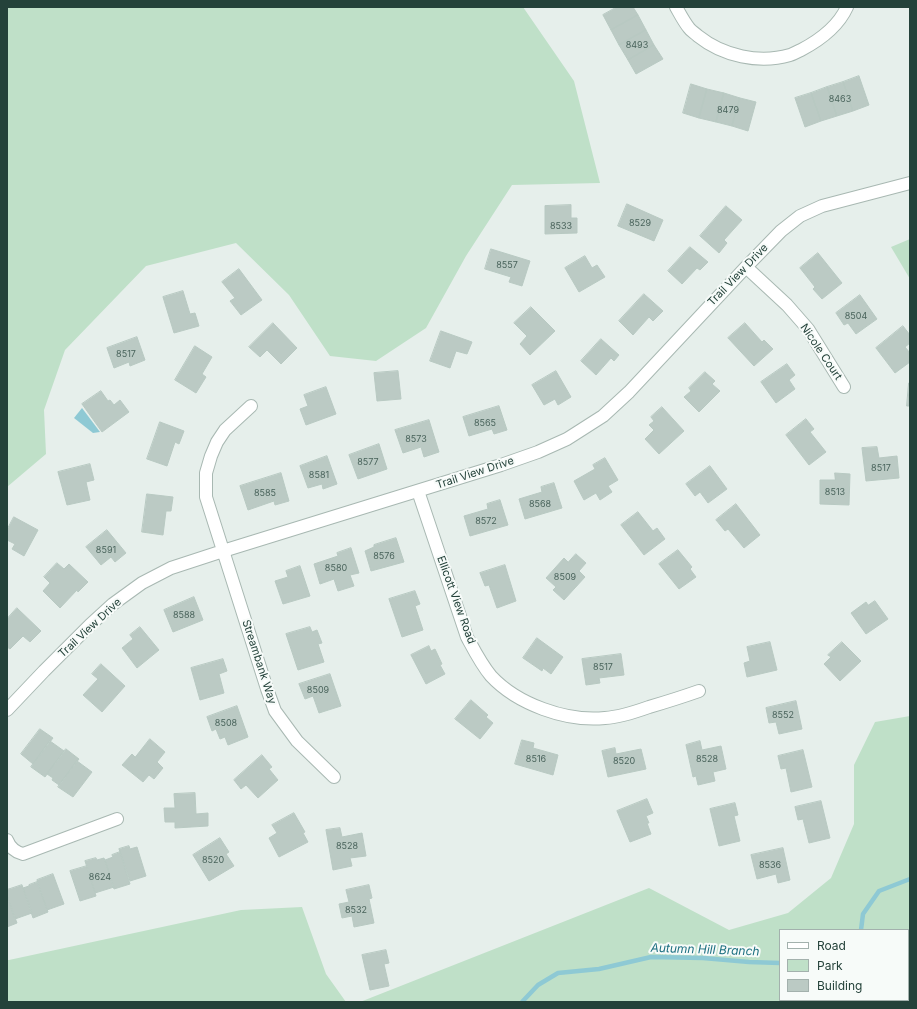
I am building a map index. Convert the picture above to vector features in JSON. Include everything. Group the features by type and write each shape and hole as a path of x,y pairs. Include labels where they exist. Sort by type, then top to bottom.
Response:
{"street":[{"path":"676,7 689,28 705,41 723,52 746,57 768,58 791,55 813,44 830,30 845,12 847,7"},
{"name":"Trail View Drive","path":"7,710 90,625 113,604 142,583 171,568 501,465 538,452 567,439 602,416 629,392 746,267 781,231 800,216 822,206 910,183"},
{"name":"Nicole Court","path":"746,267 787,305 808,329 844,387"},
{"name":"Streambank Way","path":"251,406 225,430 217,442 206,473 206,497 266,689 275,711 296,741 334,777"},
{"name":"Ellicott View Road","path":"418,492 467,637 491,676 509,691 532,704 555,713 580,718 605,718 626,715 699,691"},
{"path":"7,840 11,848 23,854 117,819"}],"green space":[{"path":"7,7 523,7 574,81 600,183 512,185 466,256 426,328 376,361 330,356 289,295 236,243 146,266 65,350 44,410 46,454 7,487"},
{"path":"910,239 910,279 891,247"},
{"path":"910,716 910,970 909,971 909,929 779,929 779,1001 876,1001 875,1002 360,1002 649,888 729,930 788,913 831,878 854,824 854,765 875,722"},
{"path":"302,907 326,974 346,1002 7,1002 7,960 241,910"}],"water":[{"path":"82,408 100,432 93,433 74,418"}],"building":[{"path":"617,7 633,7 638,15 611,30 603,15"},
{"path":"638,15 646,30 619,45 611,30"},
{"path":"646,30 654,45 628,60 619,45"},
{"path":"654,45 663,59 636,74 628,60"},
{"path":"859,76 869,105 853,111 843,82"},
{"path":"843,82 853,111 837,116 827,87"},
{"path":"691,84 707,89 699,118 683,113"},
{"path":"827,87 837,116 821,121 811,93"},
{"path":"707,89 724,93 716,122 699,118"},
{"path":"724,93 740,98 732,126 716,122"},
{"path":"811,93 821,121 805,127 795,98"},
{"path":"740,98 756,102 748,131 732,126"},
{"path":"627,204 663,220 654,241 618,226"},
{"path":"571,205 571,218 577,218 577,233 545,234 545,206"},
{"path":"726,206 742,220 724,240 727,243 719,253 700,236"},
{"path":"690,247 708,262 700,270 697,268 682,284 668,271"},
{"path":"491,249 530,261 522,286 509,282 511,277 485,269"},
{"path":"818,253 842,283 822,299 813,289 815,287 800,268"},
{"path":"585,256 592,268 597,265 605,277 579,292 565,268"},
{"path":"239,269 262,300 241,315 230,301 235,298 222,282"},
{"path":"183,291 190,314 195,313 199,326 174,333 163,297"},
{"path":"644,294 663,311 653,321 649,317 633,335 619,321"},
{"path":"860,295 877,319 856,334 848,323 844,325 836,313"},
{"path":"531,307 555,331 530,355 520,344 527,336 514,323"},
{"path":"273,323 297,348 281,364 267,350 260,357 249,347"},
{"path":"745,323 762,342 764,340 773,349 754,366 728,338"},
{"path":"903,326 910,335 910,343 905,347 910,353 910,362 895,373 876,348"},
{"path":"441,331 472,342 467,354 456,351 450,368 430,361"},
{"path":"137,337 145,360 130,366 129,362 114,368 107,348"},
{"path":"601,339 619,355 614,361 611,358 596,375 581,361"},
{"path":"195,346 212,357 202,374 206,377 196,393 175,380"},
{"path":"787,364 795,375 789,380 795,389 776,403 761,382"},
{"path":"398,371 401,399 377,401 374,373"},
{"path":"556,371 571,397 558,405 555,399 544,405 532,385"},
{"path":"705,372 715,381 712,384 720,391 699,412 684,397 691,391 689,388"},
{"path":"909,383 910,406 907,406"},
{"path":"326,387 336,414 306,425 300,409 308,406 304,395"},
{"path":"101,391 108,401 110,400 114,405 120,400 129,412 102,432 82,404"},
{"path":"499,406 507,430 494,434 492,429 469,436 463,417"},
{"path":"662,407 684,431 659,454 645,439 654,430 649,425 654,421 651,417"},
{"path":"806,419 814,429 810,432 826,452 809,465 786,435"},
{"path":"429,420 439,452 424,457 421,447 403,453 395,430"},
{"path":"160,422 184,431 179,444 175,442 167,466 147,459"},
{"path":"379,444 387,469 358,479 349,455"},
{"path":"877,447 879,458 897,456 899,478 866,481 862,448"},
{"path":"327,456 337,484 323,489 322,484 308,488 300,466"},
{"path":"605,458 618,480 608,486 612,492 600,500 596,493 584,500 574,481 595,469 593,465"},
{"path":"90,464 94,480 86,482 90,500 67,505 58,472"},
{"path":"710,466 727,489 708,503 700,492 695,496 686,484"},
{"path":"281,473 289,501 275,505 274,501 248,510 240,486"},
{"path":"835,473 850,474 849,505 820,504 820,480 835,480"},
{"path":"554,483 562,508 525,519 519,499 542,492 541,487"},
{"path":"147,494 173,497 171,511 166,511 163,535 142,532"},
{"path":"500,500 508,525 470,536 464,516 488,509 487,504"},
{"path":"736,504 760,535 744,548 728,529 725,531 716,520"},
{"path":"638,512 653,531 657,528 665,539 644,555 621,525"},
{"path":"14,517 38,530 24,556 12,549 15,544 7,540 7,530"},
{"path":"107,530 126,553 115,562 111,557 101,565 86,547"},
{"path":"396,538 404,562 371,571 365,551 374,547 374,545"},
{"path":"351,548 359,573 350,575 354,586 338,591 334,579 320,584 314,564 338,556 337,553"},
{"path":"678,550 692,567 690,569 696,577 679,589 659,564"},
{"path":"576,554 586,563 579,571 585,577 564,600 553,590 556,587 546,578 564,558 568,562"},
{"path":"57,563 64,569 69,564 88,582 78,592 77,590 60,608 43,591 50,583 44,577"},
{"path":"505,565 516,601 497,608 489,585 485,586 480,573"},
{"path":"300,566 310,596 283,604 275,581 288,577 286,571"},
{"path":"415,591 420,604 415,606 423,630 402,637 389,599"},
{"path":"194,597 203,620 173,632 164,610"},
{"path":"875,601 888,619 866,634 851,613 866,602 868,605"},
{"path":"17,608 41,631 30,642 23,636 10,649 7,647 7,619"},
{"path":"140,627 159,650 137,668 122,648 133,639 130,635"},
{"path":"310,627 312,632 317,630 322,643 318,644 324,662 298,670 286,634"},
{"path":"537,638 563,657 551,674 543,668 542,671 523,658"},
{"path":"770,642 777,670 747,677 744,663 750,661 747,647"},
{"path":"842,642 861,661 840,681 824,664 831,657 828,655"},
{"path":"429,646 431,651 435,649 442,664 440,665 445,674 426,684 411,655"},
{"path":"621,654 624,675 599,678 600,683 586,685 582,659"},
{"path":"223,659 227,671 219,674 224,693 200,700 191,668"},
{"path":"101,664 125,686 102,712 83,695 98,679 92,674"},
{"path":"330,674 341,706 319,713 313,696 305,699 299,684"},
{"path":"471,700 488,715 486,717 493,723 480,739 455,719"},
{"path":"796,701 802,729 779,734 776,722 769,723 766,708"},
{"path":"237,706 248,737 228,745 225,737 220,739 216,729 212,731 207,717"},
{"path":"40,729 53,738 33,764 21,754"},
{"path":"150,739 165,752 157,762 163,768 154,779 149,775 143,782 122,765 132,754 135,757"},
{"path":"522,740 534,743 533,748 558,755 553,775 515,764"},
{"path":"50,741 64,751 45,777 31,767"},
{"path":"700,741 702,750 721,746 726,769 713,772 715,781 698,785 696,776 693,777 686,745"},
{"path":"615,748 616,754 641,749 646,769 608,777 602,751"},
{"path":"66,749 79,759 59,785 47,774"},
{"path":"803,750 812,787 791,792 786,768 781,769 778,756"},
{"path":"262,755 272,767 269,769 278,780 258,798 246,785 241,789 234,780"},
{"path":"77,761 92,772 73,797 58,787"},
{"path":"195,793 196,814 208,813 208,826 175,828 175,822 165,822 164,808 175,808 174,794"},
{"path":"647,799 653,813 646,816 651,834 630,842 617,811"},
{"path":"821,801 830,838 809,843 803,819 798,820 795,807"},
{"path":"735,803 738,815 734,816 740,841 719,846 710,809"},
{"path":"294,813 305,832 303,833 308,842 279,857 269,838 277,833 272,825"},
{"path":"340,828 342,837 362,833 366,856 350,858 352,866 333,870 326,830"},
{"path":"220,838 229,852 226,854 234,866 209,881 193,855"},
{"path":"129,846 130,849 137,847 146,876 130,881 119,849"},
{"path":"783,848 790,880 778,883 776,874 757,879 751,855"},
{"path":"120,852 130,884 114,889 105,860"},
{"path":"96,858 97,860 104,858 114,887 95,893 85,861"},
{"path":"87,866 96,896 80,901 70,871"},
{"path":"53,874 64,904 47,910 37,880"},
{"path":"37,882 48,912 33,918 23,888"},
{"path":"22,885 32,913 15,919 7,896 7,890"},
{"path":"369,885 372,898 369,899 374,923 354,927 352,916 342,918 339,904 349,902 346,890"},
{"path":"7,896 17,923 7,927"},
{"path":"386,950 389,963 384,964 389,986 370,990 362,955"}],"waterway":[{"name":"Autumn Hill Branch","path":"861,929 863,914 879,891 910,879"},
{"name":"Autumn Hill Branch","path":"522,1002 538,985 558,973 599,969 651,957 703,958 779,963"}]}
